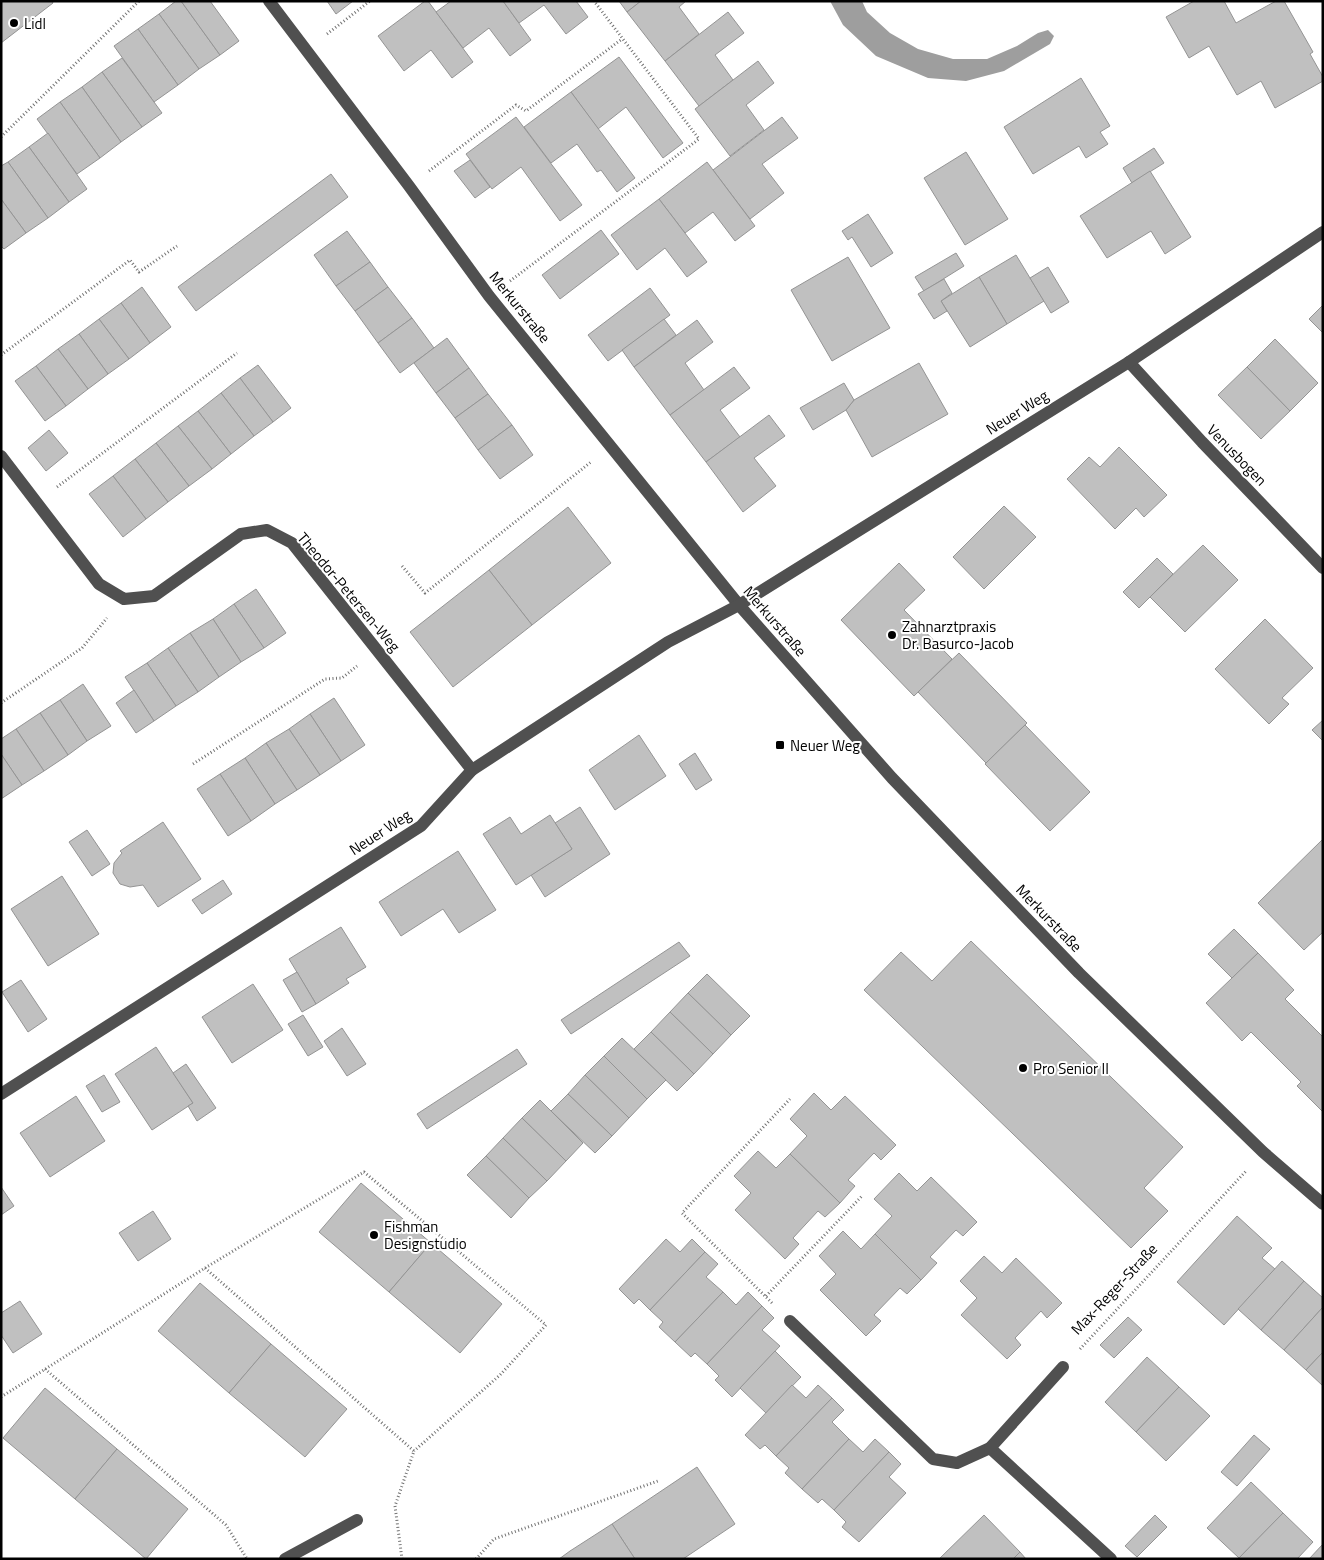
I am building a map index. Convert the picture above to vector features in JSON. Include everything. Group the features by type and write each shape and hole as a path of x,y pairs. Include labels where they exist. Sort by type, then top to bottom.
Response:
{"street":[{"name":"Merkurstraße","path":"269,1 409,186 489,296 739,605 892,778 1079,973 1263,1152 1323,1204"},
{"name":"Neuer Weg","path":"1,1094 421,826 472,770 668,642 739,605 1129,362 1323,232"},
{"name":"Venusbogen","path":"1129,362 1202,442 1323,568"},
{"path":"1,456 99,584 124,599"},
{"name":"Theodor-Petersen-Weg","path":"124,599 154,596 241,534 267,530 292,543 472,770"},
{"path":"790,1321 933,1459 957,1463 990,1448 1063,1367"},
{"path":"990,1448 1111,1559"},
{"path":"285,1559 356,1520"}],"path":[{"path":"1,136 139,1"},
{"path":"305,51 370,1"},
{"path":"489,296 699,139 594,1"},
{"path":"409,186 516,105 526,111 622,39"},
{"path":"1,355 130,260 140,272 177,246"},
{"path":"36,502 237,353"},
{"path":"402,566 425,593 612,446"},
{"path":"1,703 82,648 124,599"},
{"path":"193,764 325,680 342,678 377,650"},
{"path":"790,1099 682,1213 790,1321"},
{"name":"Max-Reger-Straße","path":"1063,1367 1263,1152"},
{"path":"1,1397 205,1268 364,1172 546,1324 500,1375 414,1451 395,1506 402,1559"},
{"path":"766,1296 863,1195"},
{"path":"205,1268 414,1451"},
{"path":"45,1369 226,1525 246,1559"},
{"path":"476,1559 494,1539 658,1481"}],"shaded area":[{"path":"830,1 862,1 867,12 890,33 918,49 953,59 987,59 1017,46 1038,33 1048,30 1054,36 1050,44 1004,71 966,81 928,78 876,56 843,25"}],"building":[{"name":"Lidl","path":"1,1 52,1 53,3 1,43"},
{"path":"176,1 181,1 220,55 199,69 159,14"},
{"path":"181,1 210,1 239,41 220,55"},
{"path":"327,1 353,1 336,14"},
{"path":"425,1 428,1 473,62 452,78 431,50 404,71 378,36"},
{"path":"451,1 503,1 531,40 510,56 489,28 463,48 436,12"},
{"path":"503,1 576,1 588,17 566,34 544,5 519,23"},
{"path":"619,1 641,1 627,12"},
{"path":"641,1 686,1 679,7 699,34 665,61 627,12"},
{"path":"1194,1 1224,1 1236,23 1276,1 1284,1 1313,52 1310,54 1323,77 1323,81 1275,108 1261,81 1237,95 1209,46 1189,58 1166,17"},
{"path":"728,12 744,33 715,55 733,80 699,106 665,61"},
{"path":"159,14 199,69 178,85 138,29"},
{"path":"138,29 178,85 154,102 114,46"},
{"path":"619,57 683,143 663,158 626,107 598,129 571,92"},
{"path":"122,58 162,113 142,127 102,72"},
{"path":"758,61 774,83 746,105 764,130 730,156 695,109"},
{"path":"102,72 142,127 121,142 82,87"},
{"path":"1081,78 1110,126 1100,132 1108,144 1086,158 1079,146 1033,174 1004,127"},
{"path":"82,87 121,142 100,158 60,102"},
{"path":"571,92 635,178 617,192 601,170 597,172 577,144 551,163 524,127"},
{"path":"60,102 100,158 77,174 37,119"},
{"path":"516,117 582,205 560,221 521,167 492,189 466,154"},
{"path":"782,117 798,138 762,164 784,193 750,219 713,170"},
{"path":"48,133 87,189 69,202 29,147"},
{"path":"29,147 69,202 48,218 8,162"},
{"path":"1154,148 1164,163 1132,183 1123,168"},
{"path":"966,152 1008,219 965,245 924,178"},
{"path":"470,160 490,187 475,198 454,171"},
{"path":"8,162 48,218 26,233 1,199 1,166"},
{"path":"707,162 755,226 735,241 713,212 685,233 659,199"},
{"path":"1150,171 1191,237 1165,254 1151,231 1107,258 1080,216"},
{"path":"331,174 348,197 196,311 178,287"},
{"path":"1,199 26,233 4,249 1,246"},
{"path":"659,199 707,262 687,277 665,248 637,270 611,235"},
{"path":"868,214 893,253 871,267 852,237 848,240 842,231"},
{"path":"601,230 619,254 560,299 542,275"},
{"path":"347,231 370,262 336,286 314,255"},
{"path":"956,253 964,266 924,291 915,277"},
{"path":"1016,255 1044,301 1007,324 979,277"},
{"path":"848,257 890,328 832,361 791,290"},
{"path":"370,262 388,287 355,311 336,286"},
{"path":"1048,267 1069,302 1051,313 1030,278"},
{"path":"979,277 1007,324 970,347 941,301"},
{"path":"944,279 952,293 941,301 947,311 934,319 918,294"},
{"path":"142,287 171,327 150,343 121,303"},
{"path":"388,287 412,318 378,343 355,311"},
{"path":"650,288 670,315 608,361 588,335"},
{"path":"121,303 150,343 129,359 99,319"},
{"path":"1323,305 1323,333 1309,319"},
{"path":"412,318 434,348 400,373 378,343"},
{"path":"99,319 129,359 108,374 79,334"},
{"path":"664,319 676,335 634,367 622,350"},
{"path":"697,320 713,342 685,363 704,390 670,415 634,367"},
{"path":"79,334 108,374 88,389 58,349"},
{"path":"447,338 469,368 436,393 414,363"},
{"path":"1275,339 1318,383 1290,411 1247,367"},
{"path":"58,349 88,389 66,406 36,366"},
{"path":"919,363 948,414 872,457 846,410 854,400"},
{"path":"258,365 291,408 273,422 240,378"},
{"path":"36,366 66,406 45,421 15,381"},
{"path":"734,367 750,388 720,410 740,437 706,462 670,415"},
{"path":"1247,367 1290,411 1261,439 1218,395"},
{"path":"469,368 488,394 455,418 436,393"},
{"path":"240,378 273,422 254,436 221,393"},
{"path":"844,383 854,400 846,410 813,430 800,408"},
{"path":"221,393 254,436 231,454 198,411"},
{"path":"488,394 512,425 478,450 455,418"},
{"path":"198,411 231,454 212,469 178,426"},
{"path":"769,415 785,436 754,458 776,486 743,512 706,462"},
{"path":"512,425 533,455 500,479 478,450"},
{"path":"178,426 212,469 189,486 156,443"},
{"path":"49,430 68,453 46,471 28,448"},
{"path":"156,443 189,486 168,502 135,459"},
{"path":"1119,447 1167,495 1144,517 1136,508 1115,529 1067,479 1089,457 1100,467"},
{"path":"135,459 168,502 146,519 113,476"},
{"path":"113,476 146,519 123,537 89,494"},
{"path":"1004,506 1036,537 984,589 953,557"},
{"path":"568,507 611,563 532,625 489,570"},
{"path":"1203,545 1238,580 1185,632 1150,597"},
{"path":"1157,558 1173,574 1139,608 1123,592"},
{"name":"Zahnarztpraxis Dr. Basurco-Jacob","path":"899,563 925,590 904,610 952,659 914,696 841,620"},
{"path":"489,570 532,625 453,687 410,632"},
{"path":"256,589 286,633 264,648 234,604"},
{"path":"234,604 264,648 241,662 213,619"},
{"path":"213,619 241,662 219,677 190,633"},
{"path":"1265,619 1313,668 1282,698 1289,704 1269,724 1215,669"},
{"path":"190,633 219,677 198,692 168,648"},
{"path":"168,648 198,692 176,706 147,663"},
{"path":"959,653 1027,723 986,763 918,692"},
{"path":"147,663 176,706 154,721 125,677"},
{"path":"83,684 111,726 87,741 60,700"},
{"path":"134,690 154,721 136,733 116,703"},
{"path":"334,698 365,745 341,761 310,714"},
{"path":"60,700 87,741 68,755 40,713"},
{"path":"40,713 68,755 44,771 16,729"},
{"path":"310,714 341,761 320,775 289,729"},
{"path":"1323,720 1323,741 1312,730"},
{"path":"1025,725 1090,792 1050,831 985,764"},
{"path":"16,729 44,771 22,785 1,754 1,739"},
{"path":"289,729 320,775 297,790 266,743"},
{"path":"639,735 666,776 615,810 589,770"},
{"path":"266,743 297,790 275,804 245,758"},
{"path":"695,753 712,780 696,790 679,764"},
{"path":"1,754 22,785 1,799"},
{"path":"245,758 275,804 251,821 220,774"},
{"path":"220,774 251,821 228,836 197,789"},
{"path":"580,807 610,854 545,897 531,875 572,849 555,823"},
{"path":"550,815 572,849 516,885 483,834 510,817 521,834"},
{"path":"163,822 201,879 158,907 143,885 130,887 120,884 113,873 114,863 122,853 120,851"},
{"path":"87,830 110,864 92,876 69,842"},
{"path":"1323,839 1323,932 1304,950 1258,903"},
{"path":"458,851 496,910 459,933 443,909 401,936 379,902"},
{"path":"62,876 99,934 48,966 11,909"},
{"path":"223,880 232,894 202,914 192,900"},
{"path":"341,927 366,967 346,979 349,983 316,1004 289,959"},
{"path":"1234,929 1258,953 1232,978 1208,954"},
{"name":"Pro Senior II","path":"971,941 1183,1147 1144,1188 1168,1211 1131,1248 864,990 901,952 932,981"},
{"path":"679,942 690,956 571,1034 561,1020"},
{"path":"1258,953 1294,990 1285,999 1323,1037 1323,1112 1297,1086 1301,1082 1251,1032 1242,1041 1206,1003"},
{"path":"297,972 316,1004 302,1012 283,980"},
{"path":"707,974 750,1016 731,1035 688,993"},
{"path":"21,980 47,1019 28,1032 2,992"},
{"path":"253,984 283,1030 232,1063 202,1017"},
{"path":"688,993 731,1035 713,1054 670,1012"},
{"path":"670,1012 713,1054 694,1074 651,1032"},
{"path":"303,1015 323,1047 308,1056 288,1024"},
{"path":"342,1028 366,1064 347,1076 324,1041"},
{"path":"651,1032 694,1074 677,1091 634,1049"},
{"path":"622,1038 666,1080 647,1099 604,1056"},
{"path":"156,1047 193,1103 152,1130 115,1074"},
{"path":"517,1049 527,1064 427,1129 417,1114"},
{"path":"604,1056 647,1099 629,1118 585,1075"},
{"path":"186,1064 216,1108 197,1121 188,1106 193,1103 173,1073"},
{"path":"104,1075 120,1102 102,1112 86,1086"},
{"path":"585,1075 629,1118 612,1136 568,1094"},
{"path":"814,1093 831,1110 845,1096 896,1145 881,1160 874,1153 848,1180 855,1186 840,1203 790,1154 807,1136 790,1119"},
{"path":"568,1094 612,1136 595,1153 551,1111"},
{"path":"76,1096 105,1141 50,1177 20,1133"},
{"path":"540,1100 583,1143 566,1161 522,1118"},
{"path":"522,1118 566,1161 547,1181 503,1138"},
{"path":"503,1138 547,1181 529,1198 486,1156"},
{"path":"758,1151 776,1168 790,1154 840,1203 825,1217 818,1211 793,1238 799,1244 785,1259 735,1210 751,1193 734,1176"},
{"path":"486,1156 529,1198 511,1218 467,1175"},
{"path":"899,1173 917,1191 931,1177 977,1222 963,1236 956,1230 930,1257 937,1263 921,1280 875,1234 892,1216 874,1199"},
{"path":"361,1183 431,1243 389,1292 319,1232"},
{"path":"1,1187 14,1206 1,1215"},
{"path":"153,1211 171,1239 138,1261 119,1233"},
{"path":"1237,1216 1272,1248 1262,1258 1275,1269 1224,1325 1177,1282"},
{"path":"843,1231 861,1249 875,1234 921,1280 907,1294 900,1288 874,1315 881,1321 866,1336 820,1290 836,1274 819,1256"},
{"path":"666,1239 680,1252 692,1239 705,1252 650,1310 639,1299 634,1304 619,1289"},
{"path":"431,1243 502,1304 460,1353 389,1292"},
{"path":"705,1252 718,1264 706,1277 723,1292 675,1342 659,1327 663,1322 650,1310"},
{"path":"984,1256 1002,1273 1016,1258 1062,1303 1047,1318 1041,1311 1015,1338 1021,1345 1007,1359 961,1315 977,1298 960,1281"},
{"path":"1282,1261 1304,1281 1261,1330 1238,1309"},
{"path":"1304,1281 1323,1298 1323,1307 1284,1350 1261,1330"},
{"path":"200,1283 271,1344 229,1393 158,1331"},
{"path":"723,1292 736,1305 748,1292 762,1306 707,1364 695,1353 691,1357 675,1342"},
{"path":"20,1301 42,1334 13,1353 1,1335 1,1313"},
{"path":"762,1306 774,1318 762,1330 780,1346 732,1397 715,1380 719,1376 707,1364"},
{"path":"1323,1307 1323,1352 1306,1370 1284,1350"},
{"path":"1128,1317 1142,1330 1114,1358 1100,1345"},
{"path":"271,1344 347,1409 305,1457 229,1393"},
{"path":"775,1351 801,1377 766,1413 740,1388"},
{"path":"1323,1352 1323,1386 1306,1370"},
{"path":"1147,1357 1179,1387 1136,1432 1105,1402"},
{"path":"792,1385 806,1398 818,1385 832,1398 776,1456 765,1445 760,1449 745,1435"},
{"path":"1179,1387 1210,1416 1166,1461 1136,1432"},
{"path":"45,1388 117,1449 75,1499 3,1438"},
{"path":"832,1398 844,1410 832,1422 849,1439 802,1489 785,1473 789,1468 776,1456"},
{"path":"1254,1435 1270,1449 1237,1486 1221,1472"},
{"path":"849,1439 863,1452 875,1439 889,1452 834,1510 822,1499 818,1503 802,1489"},
{"path":"117,1449 188,1509 146,1559 75,1499"},
{"path":"889,1452 901,1464 889,1477 906,1493 859,1542 842,1527 846,1522 834,1510"},
{"path":"697,1467 735,1524 683,1559 635,1559 612,1524"},
{"path":"1251,1482 1283,1513 1239,1558 1207,1528"},
{"path":"1283,1513 1313,1542 1297,1559 1240,1559 1239,1558"},
{"path":"984,1515 1020,1552 1013,1559 939,1559"},
{"path":"1155,1515 1167,1527 1137,1557 1125,1546"},
{"path":"612,1524 635,1559 559,1559 570,1551"},
{"path":"1323,1544 1323,1559 1309,1559"},
{"path":"1020,1552 1026,1559 1013,1559"}],"place":[{"name":"Lidl","path":"14,23"},
{"name":"Zahnarztpraxis Dr. Basurco-Jacob","path":"892,635"},
{"name":"Neuer Weg","path":"780,745"},
{"name":"Pro Senior II","path":"1023,1068"},
{"name":"Fishman Designstudio","path":"374,1235"}]}
